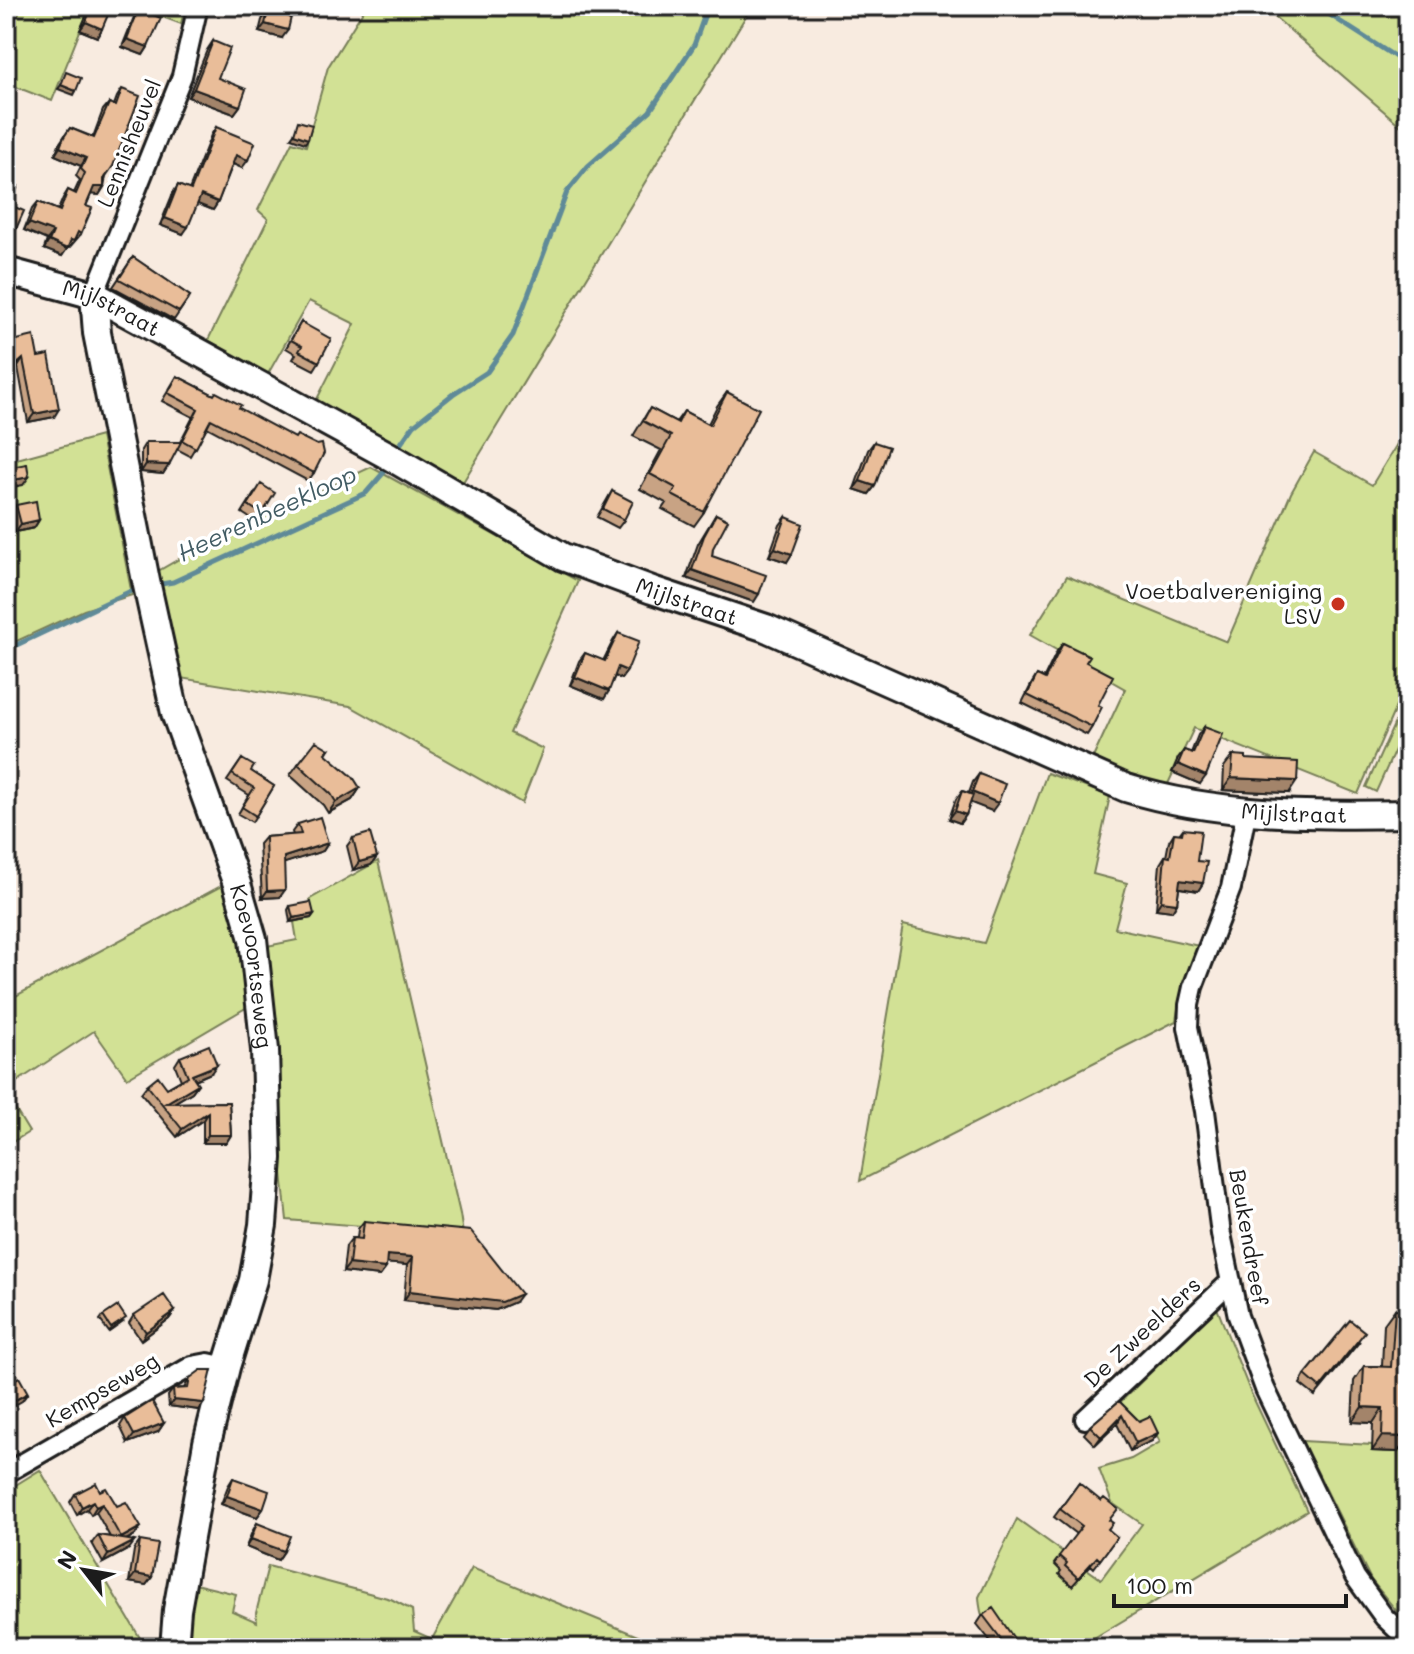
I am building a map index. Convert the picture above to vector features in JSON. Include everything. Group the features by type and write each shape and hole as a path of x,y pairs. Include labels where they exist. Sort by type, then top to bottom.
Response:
{"street":[{"name":"Lennisheuvel","path":"94,295 182,76 198,6"},
{"name":"Mijlstraat","path":"6,271 94,295 389,456 563,557 766,628 1126,788 1158,798 1247,809 1353,815 1408,814"},
{"name":"Koevoortseweg","path":"94,295 97,333 164,668 182,736 241,896 257,962 264,1027 267,1111 264,1214 253,1280 226,1367 197,1488 177,1610 174,1648"},
{"name":"Beukendreef","path":"1247,809 1231,888 1189,1005 1188,1027 1205,1111 1221,1234 1238,1316 1265,1389 1342,1553 1372,1602 1408,1640"},
{"name":"De Zweelders","path":"1085,1419 1231,1281"},
{"name":"Kempseweg","path":"6,1473 192,1366 208,1363 226,1367"}],"green space":[{"path":"6,6 98,6 88,11 52,101 6,83"},
{"path":"133,6 185,6 181,24"},
{"path":"366,6 752,6 460,487 316,401 355,324 309,301 268,374 208,340 268,219 258,210 292,142 306,146 328,67"},
{"path":"1262,6 1408,6 1408,132"},
{"path":"1408,426 1408,679 1358,794 1194,728 1167,786 1091,762 1125,689 1030,635 1067,576 1227,642 1291,493 1314,452 1372,485"},
{"path":"101,436 132,595 84,610 6,646 6,462"},
{"path":"371,467 578,581 510,733 543,749 522,803 350,706 174,677 153,574 200,547"},
{"path":"1408,714 1408,721 1376,792 1366,787 1396,720"},
{"path":"1047,773 1110,796 1093,874 1127,883 1115,928 1199,946 1180,997 1176,1021 860,1181 903,925 984,943"},
{"path":"378,861 463,1234 287,1220 279,1145 273,987 267,946 297,940 294,922 313,914 310,899"},
{"path":"223,885 246,955 249,1006 127,1078 94,1031 6,1089 6,1001"},
{"path":"6,1094 29,1132 6,1146"},
{"path":"1217,1308 1250,1391 1307,1511 1077,1648 998,1648 985,1624 979,1597 1017,1519 1101,1579 1142,1524 1112,1503 1099,1469 1131,1459 1160,1442 1151,1424 1108,1414"},
{"path":"1302,1441 1408,1447 1408,1625 1371,1580"},
{"path":"40,1470 146,1648 6,1648 6,1491"},
{"path":"268,1566 391,1599 412,1610 414,1631 432,1639 472,1568 667,1648 187,1648 195,1584 236,1594 232,1611 257,1622 256,1613"}],"building":[{"path":"92,6 110,10 102,29 86,22"},
{"path":"139,9 161,18 148,47 127,39"},
{"path":"268,11 291,17 288,30 265,24"},
{"path":"213,41 230,48 218,78 246,89 240,106 194,89"},
{"path":"66,72 81,78 76,91 61,85"},
{"path":"122,89 140,96 113,166 104,179 104,187 94,187 86,206 92,208 81,234 78,232 67,249 49,241 53,232 29,223 38,202 60,211 68,190 76,194 85,173 81,169 86,158 60,147 64,137 70,128 94,138 109,103 116,106"},
{"path":"298,121 312,125 308,139 294,134"},
{"path":"216,127 255,143 248,160 236,155 218,202 201,195 188,227 165,218 178,185 191,190"},
{"path":"6,170 12,174 9,183 18,186 10,205 24,211 16,229 6,225"},
{"path":"133,257 190,296 179,312 119,279"},
{"path":"301,322 331,339 319,362 299,351 302,346 291,340"},
{"path":"34,336 38,357 49,355 59,409 34,414 23,359 6,374 6,346 8,342"},
{"path":"177,376 241,405 239,408 295,438 297,435 317,445 322,444 324,453 314,473 211,419 196,448 182,440 198,409 168,393"},
{"path":"727,392 759,409 704,512 672,495 676,488 650,474 671,436 643,421 650,408 678,423 684,411 710,425"},
{"path":"146,442 181,442 169,465 146,464"},
{"path":"874,442 889,447 875,486 860,481"},
{"path":"27,464 29,477 8,481 6,468"},
{"path":"261,484 275,493 262,514 248,505"},
{"path":"612,491 633,502 624,520 603,509"},
{"path":"36,501 39,520 21,524 16,505"},
{"path":"716,514 728,520 712,556 766,575 759,594 692,570"},
{"path":"786,517 803,524 792,554 775,548"},
{"path":"618,633 639,641 627,671 618,667 609,691 575,677 585,653 605,661"},
{"path":"1063,643 1090,656 1086,662 1113,676 1098,705 1102,707 1092,727 1027,695 1037,675 1045,679"},
{"path":"1204,727 1223,734 1206,776 1178,764 1184,750 1193,753"},
{"path":"316,741 329,749 325,753 353,777 360,788 336,802 298,764"},
{"path":"1233,755 1246,756 1246,759 1298,762 1297,781 1231,778"},
{"path":"242,759 254,766 251,771 274,786 256,816 242,807 254,788 232,774"},
{"path":"979,774 1005,784 998,803 972,792"},
{"path":"962,791 973,795 966,815 955,811"},
{"path":"320,817 328,843 284,857 285,890 267,891 265,837 301,834 298,824"},
{"path":"1183,829 1201,831 1197,861 1207,862 1203,883 1180,880 1177,903 1161,901 1165,856 1170,857 1174,833 1182,834"},
{"path":"370,833 377,857 359,862 353,838"},
{"path":"311,902 314,914 293,918 290,906"},
{"path":"209,1045 217,1065 192,1075 198,1084 166,1103 229,1102 231,1135 208,1135 208,1112 182,1129 147,1085 158,1076 167,1088 188,1076 180,1057"},
{"path":"364,1221 471,1231 521,1294 502,1302 410,1291 413,1257 387,1255 386,1268 349,1264 352,1238 362,1239"},
{"path":"164,1295 175,1311 146,1332 134,1315"},
{"path":"118,1306 126,1318 111,1328 103,1316"},
{"path":"1395,1309 1408,1310 1408,1437 1382,1436 1383,1408 1362,1407 1364,1366 1391,1367"},
{"path":"1350,1320 1365,1332 1320,1388 1305,1375"},
{"path":"201,1370 212,1370 204,1403 174,1400 173,1389 188,1388 190,1378"},
{"path":"19,1377 28,1393 6,1405 6,1384"},
{"path":"152,1401 164,1423 134,1435 125,1418"},
{"path":"1119,1401 1139,1421 1150,1416 1158,1433 1136,1443 1122,1415 1101,1437 1090,1426"},
{"path":"233,1478 269,1491 263,1509 227,1496"},
{"path":"96,1483 100,1491 106,1488 117,1506 126,1502 141,1527 121,1538 102,1504 96,1507 93,1501 82,1507 75,1494"},
{"path":"1079,1483 1101,1501 1104,1498 1118,1509 1109,1520 1113,1523 1108,1529 1117,1537 1100,1560 1097,1557 1078,1578 1059,1556 1082,1526 1060,1509"},
{"path":"257,1523 290,1536 284,1551 251,1539"},
{"path":"98,1535 135,1541 108,1555"},
{"path":"140,1541 158,1544 152,1577 135,1574"},
{"path":"993,1608 1015,1640 1002,1640 983,1615"}],"waterway":[{"name":"Heerenbeekloop","path":"399,446 414,425 487,372 513,335 567,192 588,166 650,111 694,45 708,6"},
{"name":"Heerenbeekloop","path":"1316,6 1408,65"},
{"name":"Heerenbeekloop","path":"161,584 173,582 366,493 385,471"},
{"name":"Heerenbeekloop","path":"6,650 133,590"}],"place":[{"name":"Voetbalvereniging LSV","path":"1338,604"}]}
